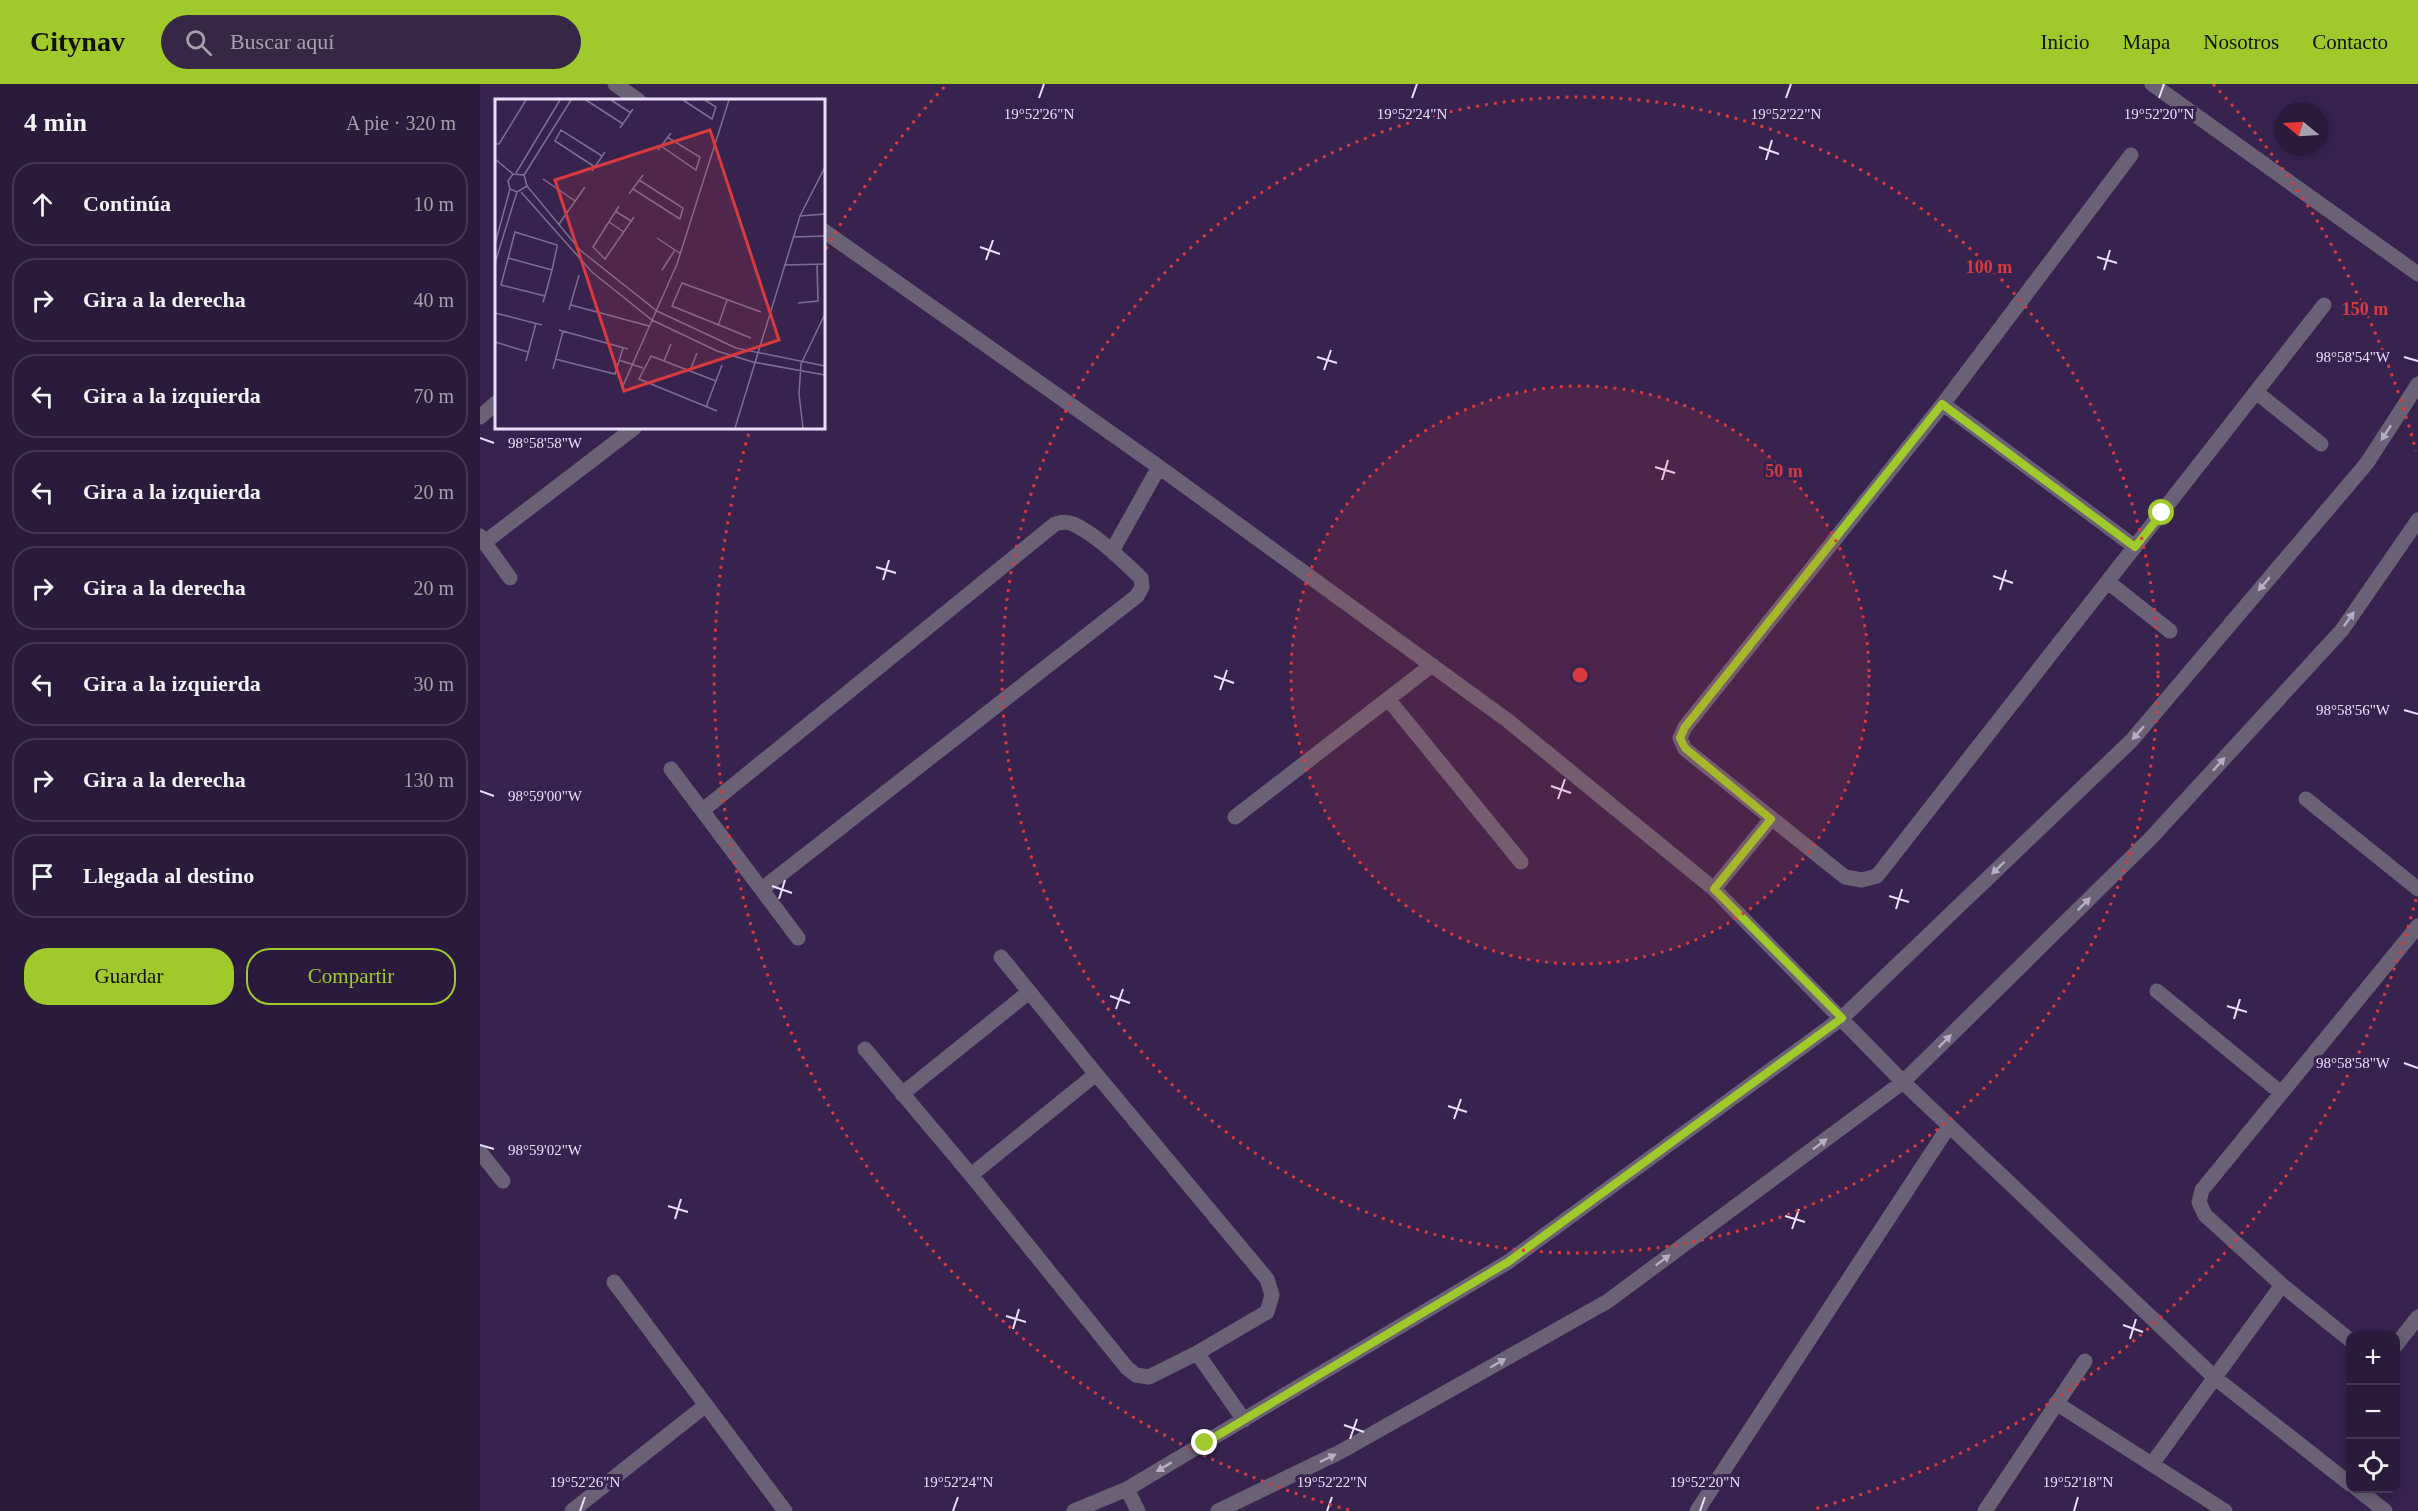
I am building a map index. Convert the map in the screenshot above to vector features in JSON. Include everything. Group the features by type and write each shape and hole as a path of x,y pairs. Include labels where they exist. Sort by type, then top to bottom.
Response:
{"street":[{"path":"615,84 637,99"},
{"path":"2152,84 2418,274"},
{"path":"2131,155 1942,404 1685,727 1680,738 1685,748 1845,877 1862,880 1877,876 2324,305"},
{"path":"825,232 1159,467 1507,720 1714,889 1903,1082 2214,1377 2346,1481"},
{"path":"1074,1511 1127,1489 1508,1262 1842,1018 2132,740 2367,463 2418,384"},
{"path":"2256,392 2321,444"},
{"path":"480,417 495,404"},
{"path":"1942,404 2135,547"},
{"path":"510,578 482,539 633,429"},
{"path":"1112,551 1159,467"},
{"path":"1218,1511 1340,1452 1608,1301 1903,1082 2159,830 2342,630 2418,520"},
{"path":"703,810 1055,524 1073,523 1112,551 1141,578 1142,586 1137,596 762,889"},
{"path":"2108,582 2170,631"},
{"path":"1235,816 1432,665"},
{"path":"1388,699 1521,862"},
{"path":"670,769 798,938"},
{"path":"2306,799 2418,889"},
{"path":"1714,889 1771,819"},
{"path":"2346,1337 2282,1285 2205,1215 2199,1202 2202,1190 2418,926"},
{"path":"865,1049 1136,1375 1149,1377 1197,1353 1267,1312 1272,1295 1267,1279 1001,957"},
{"path":"2157,991 2281,1093"},
{"path":"902,1094 1029,992"},
{"path":"971,1175 1096,1074"},
{"path":"1697,1511 1949,1126"},
{"path":"480,1152 503,1181"},
{"path":"614,1282 785,1511"},
{"path":"2152,1464 2282,1285"},
{"path":"2400,1340 2418,1317"},
{"path":"1197,1353 1244,1420"},
{"path":"1985,1511 2085,1361"},
{"path":"2056,1403 2225,1511"},
{"path":"572,1511 706,1405"},
{"path":"1127,1489 1138,1511"},
{"path":"2362,1493 2385,1511"}],"route":[{"path":"1205,1443 1508,1262 1842,1018 1714,889 1771,819 1685,748 1680,738 1685,727 1942,404 2135,547 2162,513"}]}
